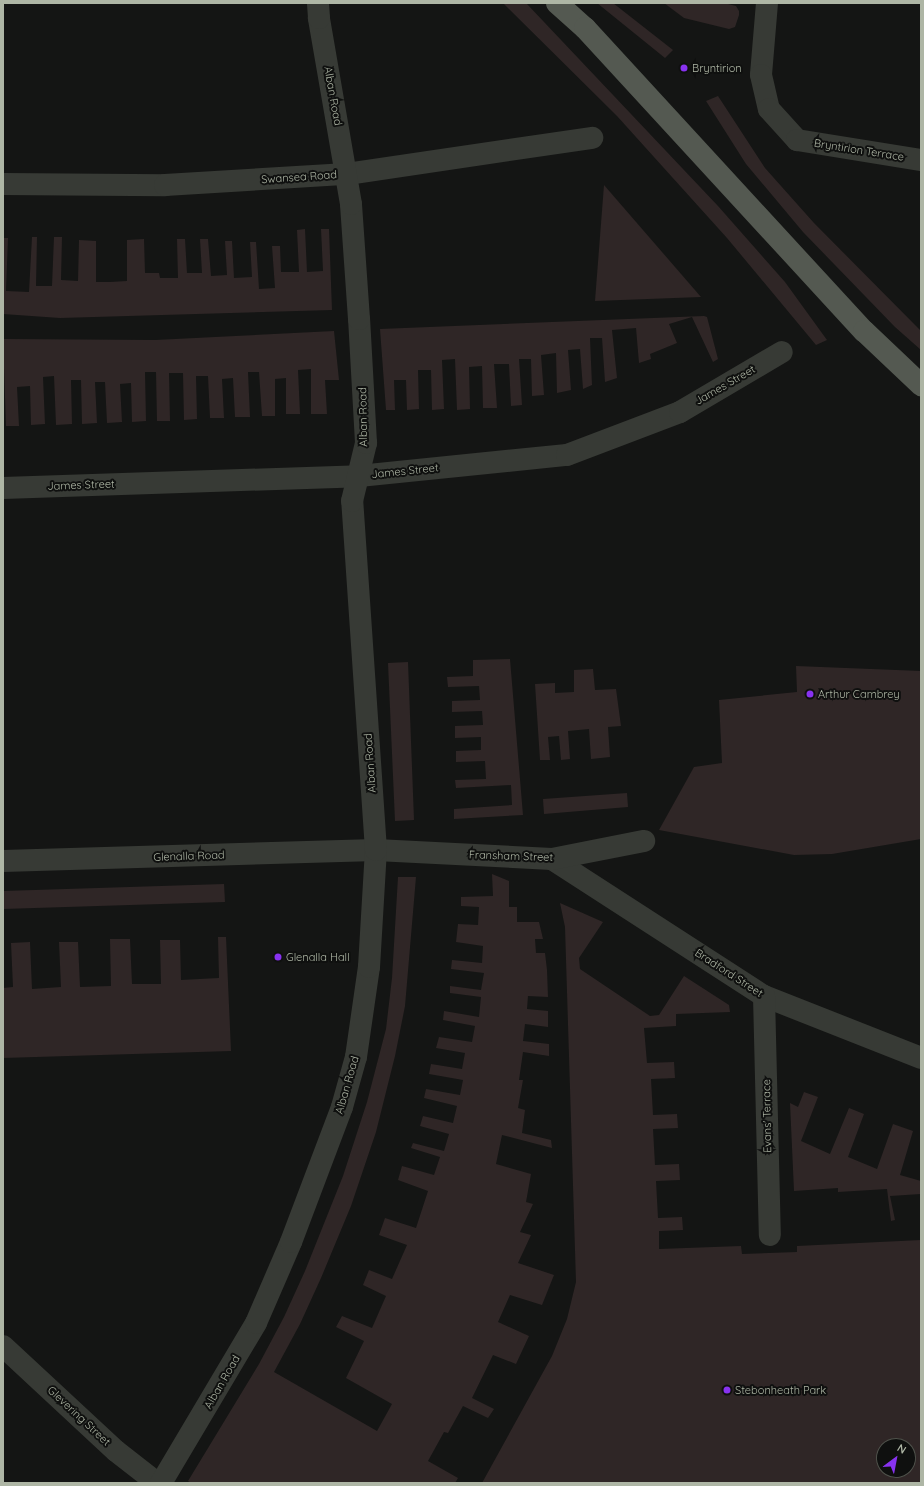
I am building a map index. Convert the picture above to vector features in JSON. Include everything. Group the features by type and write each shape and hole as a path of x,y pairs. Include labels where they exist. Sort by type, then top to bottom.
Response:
{"main road":[{"path":"557,3 585,28 864,331 921,385"}],"street":[{"name":"Alban Road","path":"161,1483 256,1323 291,1242 342,1107 356,1057 369,967 376,850 352,501 366,443 359,311 351,204 319,18 318,3"},
{"name":"Bryntirion Terrace","path":"767,3 761,75 769,109 797,140 921,160"},
{"name":"Swansea Road","path":"3,184 165,185 347,174 592,138"},
{"name":"James Street","path":"3,488 359,476 567,455 680,412 782,352"},
{"name":"Fransham Street","path":"376,850 552,859 644,841"},
{"name":"Glenalla Road","path":"3,861 376,850"},
{"name":"Bradford Street","path":"552,859 764,996 921,1058"},
{"name":"Evans' Terrace","path":"764,996 770,1235"},
{"name":"Glevering Street","path":"3,1346 116,1451 157,1483"}],"shaded area":[{"path":"503,3 527,4 718,206 785,282 827,340 816,345 727,238 617,116"},
{"path":"597,3 613,3 673,50 665,58"},
{"path":"664,3 724,3 736,6 739,11 739,15 735,27 729,29 684,18"},
{"path":"718,96 765,168 814,223 921,331 921,350 895,327 803,232 746,164 706,101"},
{"path":"604,185 701,297 595,301"},
{"path":"305,229 307,272 323,271 321,229 329,229 332,310 60,318 3,314 3,238 8,238 6,291 29,292 32,237 37,237 36,286 52,286 54,237 62,237 61,280 78,281 79,240 96,241 96,282 127,281 127,240 144,239 145,273 159,273 160,278 178,278 177,239 185,239 187,273 202,273 200,239 208,239 211,276 227,275 225,241 232,241 234,278 252,277 250,242 256,242 259,289 275,288 272,246 280,246 281,272 299,272 297,230"},
{"path":"704,316 707,317 718,359 713,362 692,317 669,324 677,343 650,354 651,359 639,363 636,328 612,330 617,378 605,382 602,338 590,338 592,385 583,389 580,349 568,350 571,390 557,393 556,353 541,355 544,395 532,396 531,359 519,359 522,405 511,406 509,364 494,364 497,408 483,408 482,366 469,367 470,409 457,410 455,359 442,360 444,409 432,410 431,370 418,370 419,409 407,410 406,380 394,380 395,410 386,410 380,329"},
{"path":"334,331 339,380 325,380 327,414 311,414 311,369 298,370 300,414 286,414 286,378 275,379 275,416 262,416 259,372 248,372 250,417 235,417 233,378 222,379 224,418 210,418 208,376 196,376 197,419 184,420 183,373 169,373 170,421 157,421 156,372 145,372 146,421 132,422 131,383 120,384 122,422 107,423 105,382 95,382 97,423 82,424 81,380 71,380 72,424 56,425 54,376 43,377 45,424 31,425 30,386 17,387 19,426 6,426 3,339 155,340"},
{"path":"510,659 523,815 454,819 454,809 512,805 511,785 456,788 455,780 486,779 485,761 456,762 456,751 481,750 481,737 455,738 455,726 483,725 482,711 452,712 452,701 480,700 479,686 448,687 447,677 473,676 473,660"},
{"path":"408,662 414,820 395,821 388,663"},
{"path":"796,666 921,671 921,839 832,854 794,855 659,830 694,767 722,763 719,700 797,692"},
{"path":"593,669 595,690 616,689 621,726 608,727 610,757 591,759 589,729 568,731 570,759 561,760 559,736 548,737 550,760 540,760 535,684 555,683 555,693 574,692 574,670"},
{"path":"627,793 628,807 544,814 543,799"},
{"path":"492,874 509,881 509,907 517,907 517,922 539,922 543,939 535,939 536,953 545,953 548,997 528,996 527,1009 548,1011 548,1027 525,1024 523,1041 549,1044 549,1056 523,1052 519,1080 523,1080 518,1108 525,1110 522,1133 551,1140 552,1148 502,1135 496,1164 531,1174 526,1202 533,1204 520,1232 531,1235 518,1263 554,1275 542,1305 510,1295 498,1322 529,1336 516,1364 493,1355 472,1398 494,1409 488,1418 463,1406 448,1433 444,1432 428,1461 458,1478 455,1483 191,1483 188,1481 259,1364 284,1317 305,1271 343,1176 367,1102 386,1029 392,978 398,877 416,877 405,1006 395,1056 376,1132 351,1206 321,1278 300,1324 274,1372 377,1431 392,1404 346,1378 364,1341 336,1327 342,1316 372,1328 386,1296 363,1285 369,1270 392,1279 407,1245 379,1235 385,1218 416,1228 428,1191 398,1180 402,1166 434,1175 440,1157 411,1148 413,1143 444,1151 449,1134 420,1126 423,1116 453,1123 457,1106 424,1098 426,1089 460,1095 463,1080 429,1074 431,1064 462,1069 465,1053 436,1048 439,1037 472,1042 475,1026 443,1020 444,1011 479,1017 481,997 450,993 450,986 481,990 484,973 451,969 452,960 482,963 483,946 456,942 458,924 478,925 479,907 461,906 461,897 493,896"},
{"path":"224,884 225,902 3,909 3,891"},
{"name":"Stebonheath Park","path":"560,903 603,922 579,958 580,969 650,1016 659,1015 684,976 729,1005 730,1012 676,1014 676,1026 644,1028 647,1063 674,1062 675,1078 651,1079 653,1115 677,1114 678,1128 653,1129 655,1165 679,1164 680,1180 656,1181 658,1218 682,1217 683,1230 659,1231 659,1249 741,1246 742,1254 797,1252 797,1246 921,1240 921,1483 482,1483 552,1356 567,1319 576,1282 565,927"},
{"path":"218,937 226,937 231,1051 3,1058 3,988 13,987 11,943 30,942 32,989 61,987 59,942 78,942 80,987 111,986 110,939 130,939 132,984 161,984 160,940 180,940 181,980 219,978"},
{"path":"804,1092 818,1097 801,1141 830,1154 849,1108 864,1114 848,1157 877,1169 893,1124 913,1131 900,1175 921,1181 921,1194 890,1196 895,1220 891,1221 887,1189 838,1192 838,1188 794,1191 790,1103 798,1107"}],"place":[{"name":"Bryntirion","path":"684,68"},
{"name":"Arthur Cambrey","path":"810,694"},
{"name":"Glenalla Hall","path":"278,957"},
{"name":"Stebonheath Park","path":"727,1390"}]}
